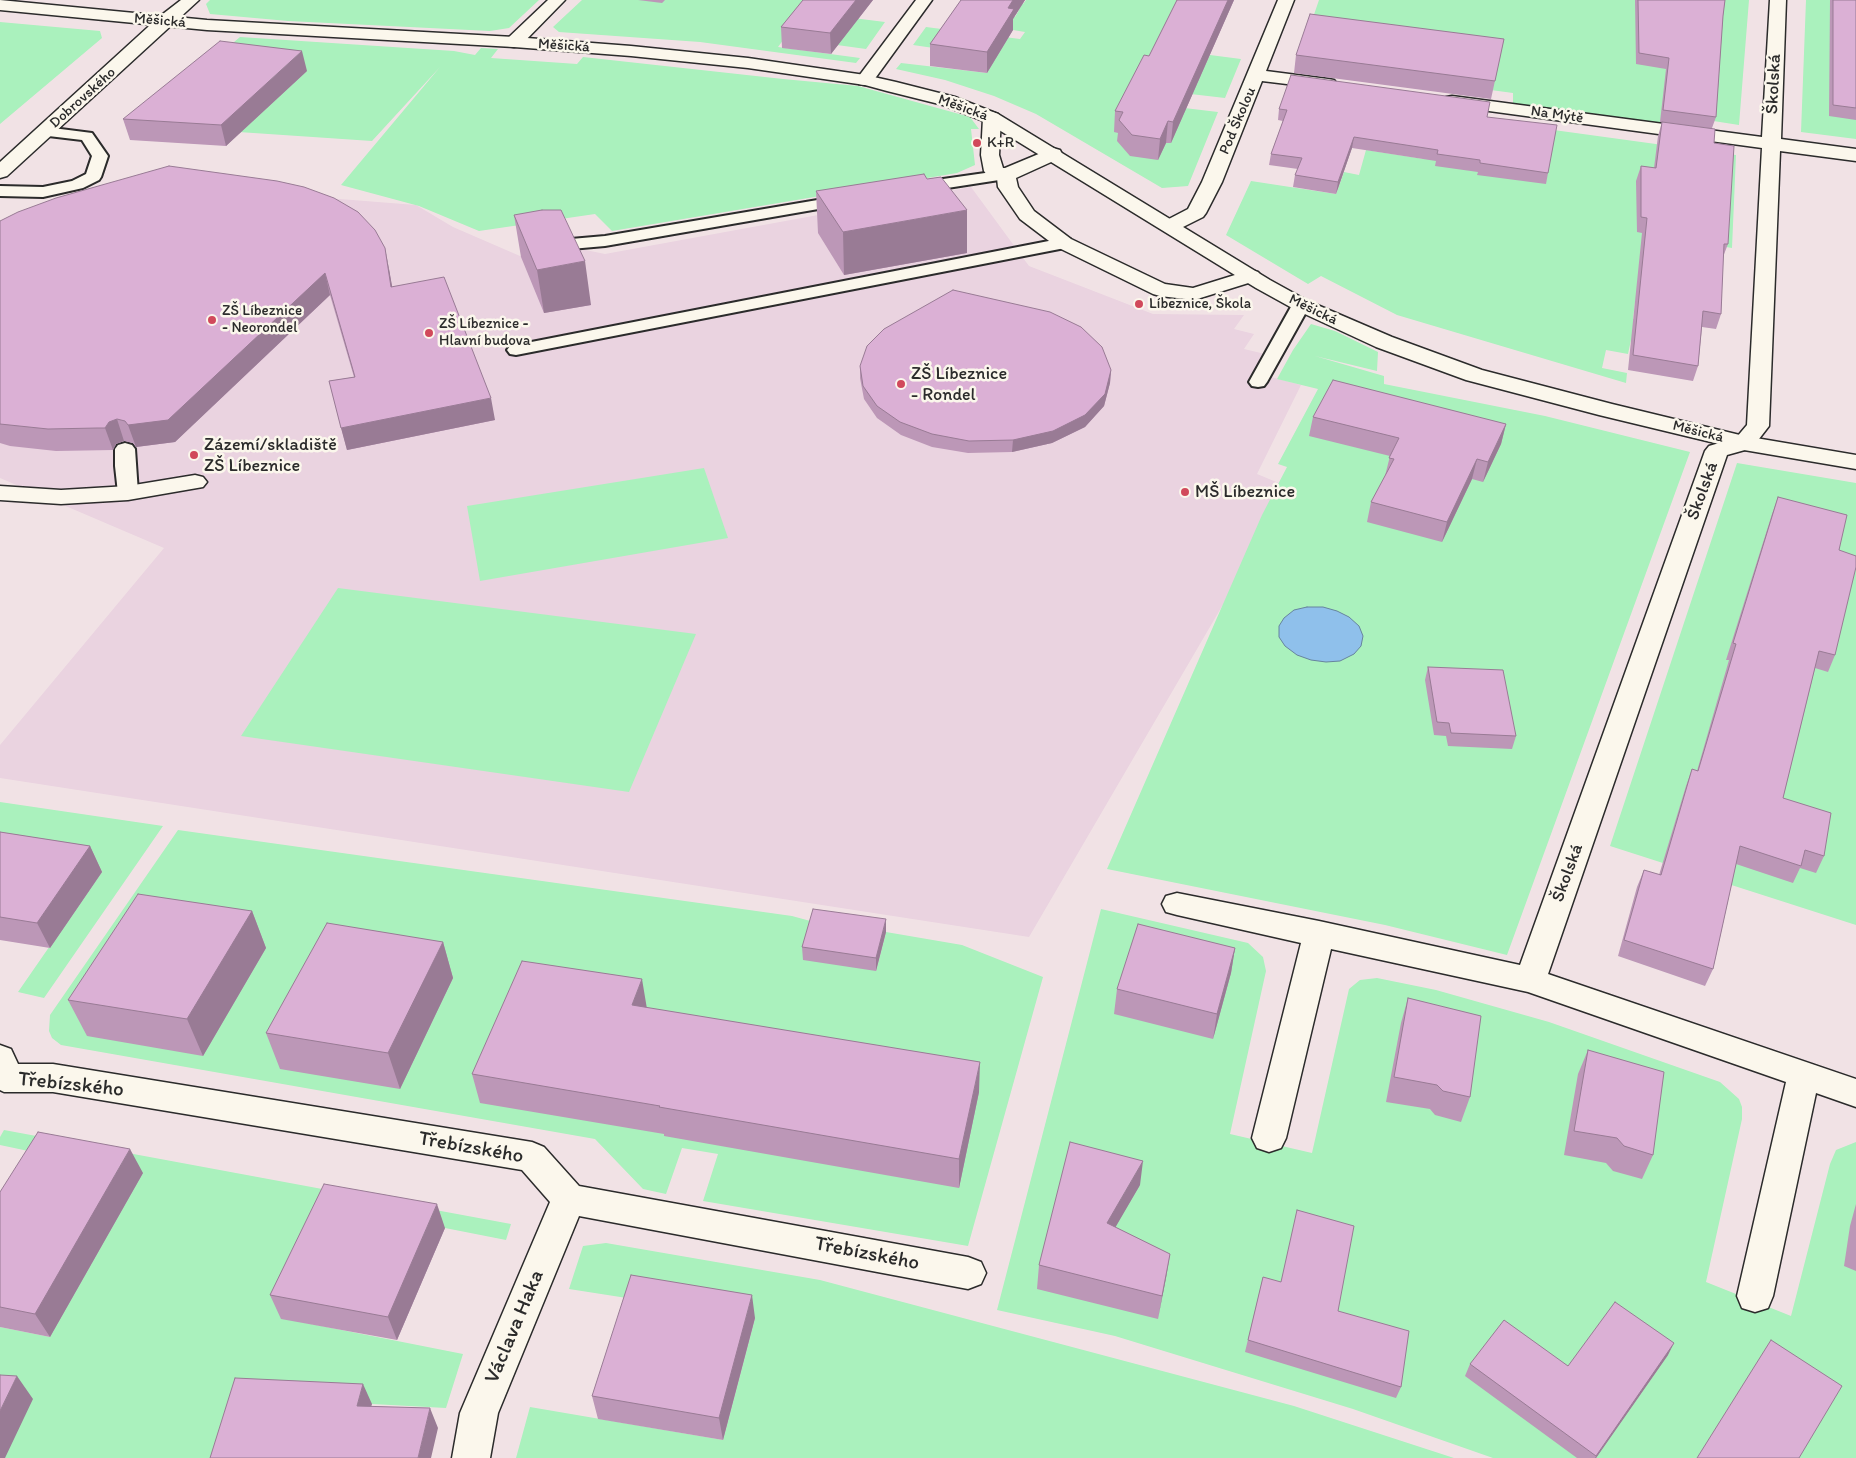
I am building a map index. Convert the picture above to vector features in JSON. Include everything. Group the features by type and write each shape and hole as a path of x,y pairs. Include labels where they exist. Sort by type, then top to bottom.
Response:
{"street":[{"name":"Dobrovského","path":"0,172 165,21 191,0"},
{"path":"514,42 557,0"},
{"path":"865,80 924,0"},
{"name":"Pod Školou","path":"1170,226 1196,213 1212,182 1286,0"},
{"name":"Školská","path":"1530,980 1717,451 1744,443 1758,426 1778,0"},
{"name":"Měšická","path":"0,5 165,21 477,42 514,42 748,63 865,80 949,102 992,118 1301,305 1384,342 1474,375 1744,443 1856,462"},
{"path":"1257,75 1346,87"},
{"name":"Na Mýtě","path":"1435,98 1856,155"},
{"path":"992,118 990,155 994,171 1006,175 1053,154"},
{"path":"1006,175 1008,187 1027,215 1064,243 1160,290 1194,294 1251,276"},
{"path":"0,493 61,497 128,493 195,482"},
{"path":"1177,904 1319,933 1530,980 1856,1093"},
{"path":"1269,1138 1319,933"},
{"name":"Třebízského","path":"1,1073 53,1078 532,1158 569,1199 968,1273"},
{"path":"1755,1296 1804,1074"},
{"name":"Václava Haka","path":"471,1458 479,1413 569,1199"}],"lane":[{"path":"0,191 43,192 76,185 93,176 100,156 87,136 45,132"},
{"path":"897,191 1006,175"},
{"path":"538,246 574,246 858,198"},
{"path":"516,350 1064,243"},
{"path":"1258,382 1301,305"},
{"path":"125,449 124,466 128,493"}],"shaded area":[{"path":"971,187 1029,266 1153,314 1244,315 1234,329 1254,334 1244,349 1282,358 1271,377 1301,385 1257,474 1291,488 1029,937 0,778 0,745 164,548 0,478 0,242 276,194 416,205 453,227 520,256 576,248 605,254"}],"green space":[{"path":"210,0 539,0 509,28 490,31 288,21 210,14 206,4"},
{"path":"582,0 823,0 813,13 885,22 866,49 837,45 790,31 778,47 860,58 856,63 700,42 559,32 553,27"},
{"path":"1026,0 1189,0 1206,63 1210,55 1241,59 1225,98 1182,93 1176,107 1218,112 1188,186 1162,188 1036,114 994,96 945,80 896,69 901,63 987,73 996,57 913,45 926,27 1020,39 1025,32 1007,29 1011,17 1015,17 1019,10 1020,3 1023,4"},
{"path":"1319,0 1749,0 1739,125 1707,120 1667,125 1513,105 1513,93 1297,64"},
{"path":"1806,0 1856,0 1856,139 1801,132"},
{"path":"0,22 100,31 102,38 0,124"},
{"path":"240,37 454,51 475,55 481,48 498,49 491,58 577,64 583,57 858,86 970,117 979,129 971,129 975,165 957,173 612,231 595,214 479,231 419,206 341,185 440,67 372,141 135,125"},
{"path":"1437,114 1736,155 1732,248 1660,236 1635,302 1633,319 1698,328 1631,340 1628,354 1606,350 1602,368 1627,373 1626,383 1397,315 1321,276 1308,284 1226,235 1251,181 1336,194 1344,172 1359,175 1366,150 1424,159"},
{"path":"1311,324 1335,331 1378,352 1377,371 1315,356 1384,376 1384,384 1545,416 1690,452 1507,955 1385,925 1107,869 1262,515 1287,467 1278,464 1318,389 1277,379 1293,350"},
{"path":"1737,463 1856,483 1856,925 1610,846"},
{"path":"704,468 728,538 480,581 467,506"},
{"path":"338,588 696,634 629,792 241,736"},
{"path":"0,802 163,826 44,998 18,992 101,872 0,864"},
{"path":"178,830 792,916 814,922 876,971 886,932 962,945 1043,977 968,1246 703,1201 718,1154 682,1148 666,1194 643,1189 595,1139 61,1045 52,1038 49,1031 50,1015"},
{"path":"1101,909 1248,943 1263,957 1266,971 1230,1134 1312,1153 1349,989 1360,980 1377,978 1436,990 1549,1022 1720,1082 1739,1099 1742,1107 1742,1119 1706,1282 1791,1316 1830,1164 1836,1150 1856,1142 1856,1458 1493,1458 1353,1409 1115,1336 997,1310"},
{"path":"4,1130 511,1224 506,1240 445,1228 281,1318 463,1354 446,1408 372,1404 227,1458 5,1458 0,1396 0,1327 50,1337 52,1156 0,1145 0,1137"},
{"path":"606,1243 820,1280 1294,1406 1454,1458 516,1458 530,1407 723,1440 755,1318 569,1289 583,1246"}],"water":[{"path":"1307,607 1323,607 1349,617 1359,626 1363,636 1361,646 1354,654 1340,661 1311,660 1297,655 1285,646 1279,637 1279,626 1284,618 1294,610"}],"building":[{"path":"803,0 856,0 830,33 781,27"},
{"path":"961,0 1013,0 1008,8 1014,9 987,52 930,44"},
{"path":"1177,0 1228,0 1173,122 1168,121 1160,139 1132,135 1119,120 1123,112 1115,111 1144,55 1149,56"},
{"path":"1638,0 1725,0 1716,117 1663,110 1669,58 1639,53"},
{"path":"1833,0 1856,0 1856,108 1833,105"},
{"path":"1310,14 1504,39 1495,81 1296,55"},
{"path":"220,41 302,51 221,125 123,119"},
{"path":"1291,75 1490,102 1487,117 1557,125 1548,173 1480,163 1480,160 1437,154 1438,150 1354,137 1338,182 1295,175 1302,158 1271,154 1287,110 1279,109"},
{"path":"1662,122 1715,129 1714,143 1734,146 1728,244 1724,244 1721,314 1703,311 1698,366 1633,355 1647,218 1641,217 1641,166 1656,168"},
{"path":"169,166 277,181 304,187 334,198 358,212 375,230 385,248 391,287 444,277 491,398 341,428 329,381 355,377 325,273 168,420 128,425 125,421 117,419 109,422 105,428 48,429 0,424 0,221 56,198"},
{"path":"924,174 927,179 941,177 967,210 843,232 816,191"},
{"path":"542,210 561,210 585,261 537,270 514,215"},
{"name":"ZŠ Líbeznice - Rondel","path":"953,290 1050,312 1081,327 1102,347 1111,370 1105,394 1085,415 1053,431 1013,440 969,441 932,434 900,422 877,406 863,386 860,366 867,346 884,329"},
{"path":"1333,380 1506,424 1488,462 1477,459 1447,522 1371,502 1394,459 1389,458 1399,438 1313,417"},
{"path":"1778,497 1847,515 1839,550 1856,556 1856,567 1835,655 1819,651 1783,798 1831,813 1824,856 1805,850 1801,866 1740,846 1713,969 1624,940 1644,870 1661,875 1692,769 1698,771 1736,644 1733,643"},
{"path":"1428,667 1503,670 1516,736 1451,733 1449,723 1437,722"},
{"path":"0,832 90,846 37,923 0,917"},
{"path":"138,894 252,911 187,1019 68,1000"},
{"path":"813,909 886,919 876,958 802,947"},
{"path":"327,923 443,942 388,1053 266,1033"},
{"path":"1138,924 1235,948 1217,1014 1117,989"},
{"path":"522,961 642,979 632,1005 980,1062 959,1159 472,1074"},
{"path":"1408,998 1481,1016 1470,1097 1443,1091 1437,1085 1394,1077"},
{"path":"1588,1050 1664,1072 1653,1155 1624,1146 1617,1138 1574,1131"},
{"path":"38,1132 130,1149 35,1314 0,1307 0,1192"},
{"path":"1070,1142 1143,1161 1107,1223 1170,1254 1162,1296 1039,1265"},
{"path":"324,1184 437,1204 388,1317 270,1295"},
{"path":"1297,1210 1354,1226 1338,1311 1409,1331 1401,1387 1248,1340 1263,1277 1281,1282"},
{"path":"631,1275 752,1295 719,1418 592,1396"},
{"path":"1615,1302 1674,1343 1596,1456 1470,1364 1504,1320 1568,1366"},
{"path":"1771,1340 1842,1386 1799,1458 1697,1458"},
{"path":"0,1375 17,1376 0,1411"},
{"path":"235,1378 363,1384 357,1406 430,1408 418,1458 210,1458"}],"place":[{"name":"K+R","path":"977,143"},
{"name":"Líbeznice, Škola","path":"1139,304"},
{"name":"ZŠ Líbeznice - Neorondel","path":"212,320"},
{"name":"ZŠ Líbeznice - Hlavní budova","path":"429,333"},
{"name":"ZŠ Líbeznice - Rondel","path":"901,384"},
{"name":"Zázemí/skladiště ZŠ Líbeznice","path":"194,455"},
{"name":"MŠ Líbeznice","path":"1185,492"}]}
